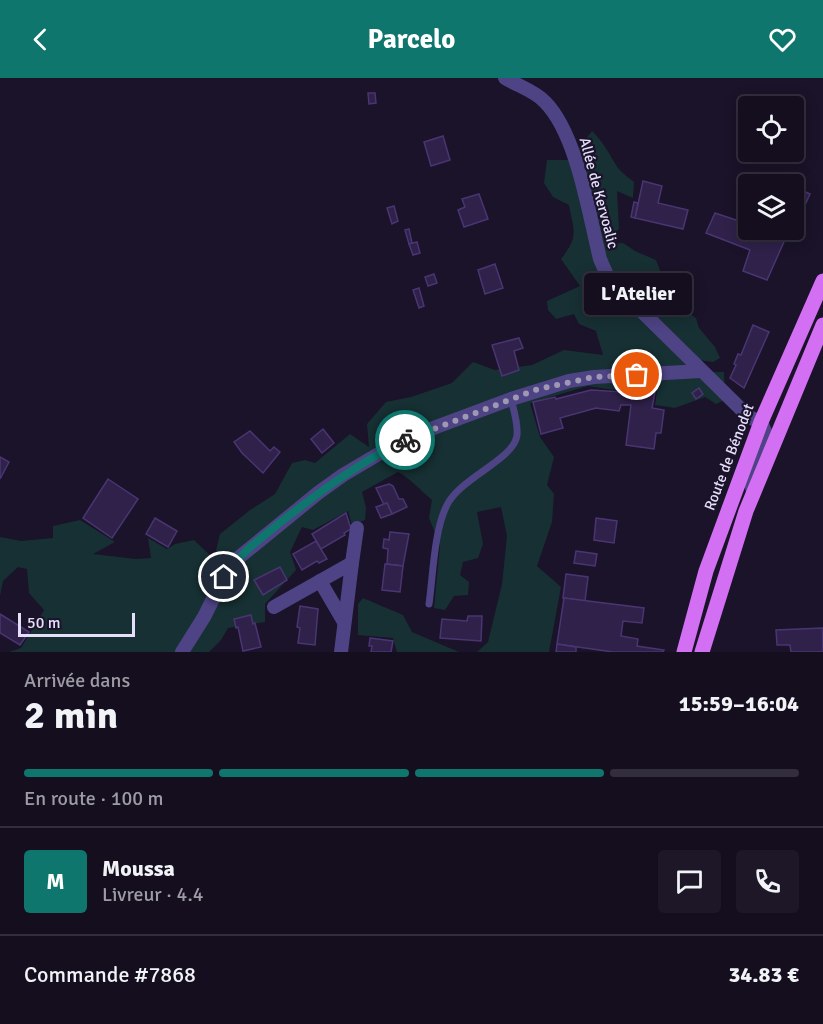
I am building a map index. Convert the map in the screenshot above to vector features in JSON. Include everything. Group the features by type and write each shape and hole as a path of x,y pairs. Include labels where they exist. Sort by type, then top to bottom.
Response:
{"main road":[{"name":"Route de Bénodet","path":"684,652 706,571 761,422 823,281"},
{"path":"702,652 753,492 823,325"}],"street":[{"name":"Allée de Kervoalic","path":"506,78 544,100 564,129 575,157 600,259 607,275 627,298 749,417 761,422"},
{"path":"182,652 204,617 230,567 247,550 302,505 344,475 392,446 511,399 569,381 594,377 701,370"},
{"path":"753,492 750,478 767,436 761,422"},
{"path":"726,516 746,511"},
{"path":"341,652 357,528"},
{"path":"274,607 352,563"},
{"path":"320,581 344,622"}],"lane":[{"path":"429,604 440,522 454,492 505,455 515,443 516,420 511,399"}],"green space":[{"path":"592,131 618,168 634,182 633,198 617,191 619,229 609,239 609,244 623,243 656,260 663,278 676,272 681,290 678,303 696,318 699,328 715,347 720,358 713,362 691,359 710,372 724,372 725,400 716,404 705,397 675,408 655,405 657,391 622,386 621,391 588,386 530,403 540,437 554,457 547,485 554,494 552,522 537,566 561,587 549,652 477,652 488,642 502,584 507,536 501,507 477,512 483,544 478,558 463,562 460,575 469,582 468,595 454,596 445,610 434,608 440,545 429,518 432,500 398,472 362,492 366,508 365,520 352,525 348,511 313,530 302,527 290,552 296,570 265,604 265,622 228,628 221,640 209,652 9,652 21,648 44,610 29,593 27,569 18,567 3,581 0,596 0,537 21,541 53,538 53,526 80,520 115,542 93,554 135,559 151,558 148,538 167,549 175,544 194,540 214,559 220,534 275,494 292,463 305,460 315,463 350,434 369,447 367,424 386,402 411,397 452,383 473,362 495,370 532,365 564,350 603,355 596,331 579,324 574,314 556,319 548,310 547,301 580,286 561,259 571,245 574,234 569,205 553,197 544,183 547,160 570,160"},
{"path":"363,598 403,615 412,632 459,652 397,652 393,638 358,635 358,604"}],"building":[{"path":"368,93 375,93 376,103 369,104"},
{"path":"443,136 450,160 431,166 424,142"},
{"path":"643,181 662,186 658,203 688,210 683,229 635,218"},
{"path":"804,191 810,194 804,207"},
{"path":"479,194 488,219 464,227 458,210 465,207 462,199"},
{"path":"634,202 638,203 635,218 631,217"},
{"path":"394,206 398,221 392,224 387,208"},
{"path":"715,213 738,221 738,240 785,240 767,280 743,271 750,250 706,233"},
{"path":"409,229 412,243 409,244 405,230"},
{"path":"417,242 420,253 413,255 409,244"},
{"path":"495,264 503,288 485,294 478,270"},
{"path":"434,274 437,283 428,286 425,277"},
{"path":"419,288 424,306 419,308 413,290"},
{"path":"753,325 769,332 744,388 730,378 738,354 741,355"},
{"path":"519,338 523,348 514,351 519,370 502,376 492,345"},
{"path":"622,388 655,392 652,408 664,410 661,433 656,433 654,449 626,445 631,405 621,405 619,411 596,408 560,418 563,428 541,434 533,402 591,390 622,392"},
{"path":"699,388 703,394 696,399 692,393"},
{"path":"323,429 334,443 322,453 311,439"},
{"path":"250,431 270,451 274,447 280,452 263,473 234,442"},
{"path":"0,457 9,462 0,479"},
{"path":"108,479 138,499 112,538 83,518"},
{"path":"389,484 393,486 399,499 403,499 407,507 392,514 387,503 384,505 376,488"},
{"path":"387,503 392,514 381,518 376,507"},
{"path":"346,513 351,529 321,549 312,534"},
{"path":"155,518 177,531 168,547 146,534"},
{"path":"596,518 617,521 614,543 594,540"},
{"path":"390,532 409,534 403,566 387,564 388,549 383,548 384,539 389,540"},
{"path":"316,541 327,559 319,563 317,561 302,570 293,554"},
{"path":"576,551 597,554 595,566 574,563"},
{"path":"385,564 403,566 400,592 382,590"},
{"path":"280,567 287,580 263,595 254,580"},
{"path":"566,574 588,577 585,601 563,598"},
{"path":"564,598 644,608 642,623 623,621 621,636 638,639 637,646 664,650 663,652 613,652 557,644"},
{"path":"300,606 318,609 315,645 298,643 300,628 297,627"},
{"path":"0,614 29,632 20,645 0,633"},
{"path":"251,615 261,647 243,651 234,619"},
{"path":"468,616 482,616 481,641 440,638 442,619 467,621"},
{"path":"823,628 823,652 791,652 790,645 777,645 776,630"},
{"path":"370,638 393,641 391,652 371,652"},
{"path":"557,644 576,647 576,652 556,652"}],"way so far":[{"path":"405,440 538,389 594,377 637,375"}],"place":[{"name":"L'Atelier","path":"637,375"}],"route":[{"path":"224,577 230,567 247,550 318,493 376,455 405,440"}]}
